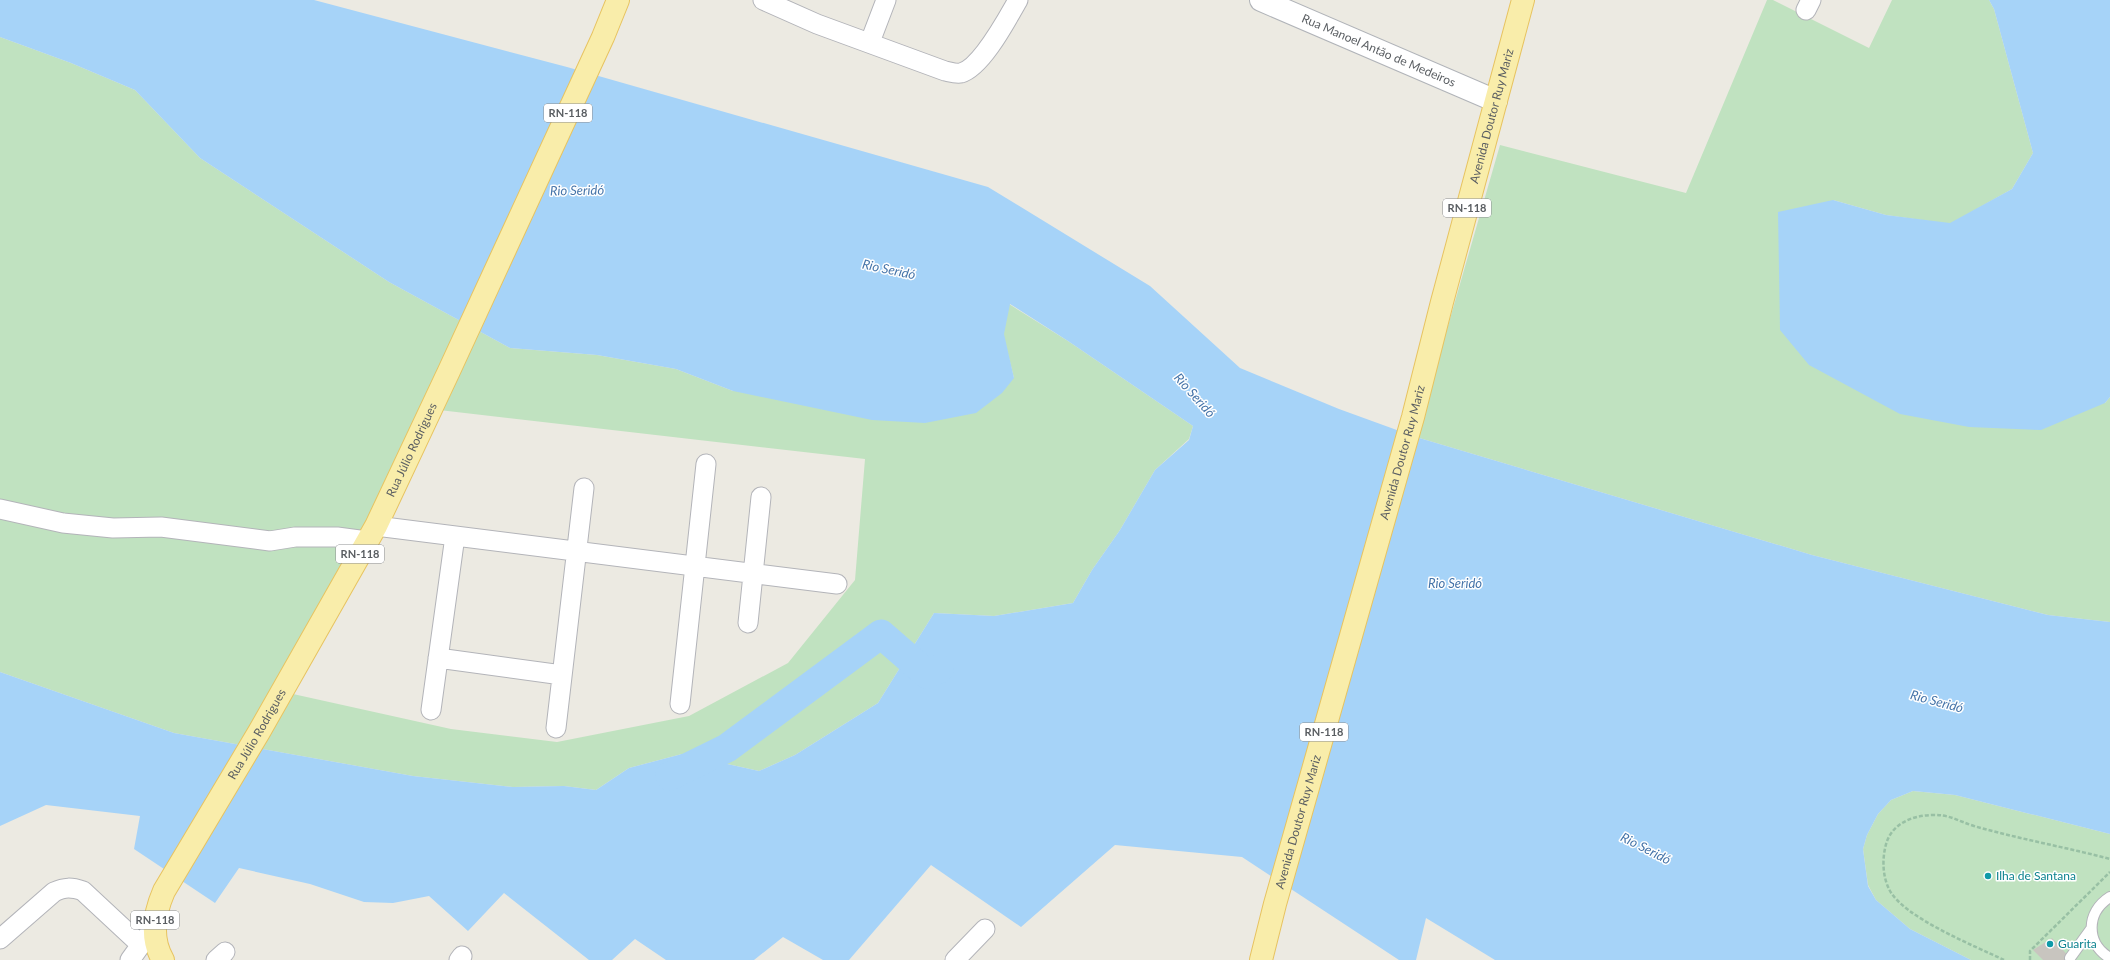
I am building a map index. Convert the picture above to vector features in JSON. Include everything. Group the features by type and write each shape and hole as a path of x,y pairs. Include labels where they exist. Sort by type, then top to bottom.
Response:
{"main road":[{"name":"Rua Júlio Rodrigues","path":"154,925 158,905 170,881 259,732 372,534 450,372 603,37 618,0"},
{"name":"Avenida Doutor Ruy Mariz","path":"1261,960 1275,904 1413,417 1523,0"},
{"name":"RN-118","path":"154,925 155,940 163,960"}],"street":[{"path":"763,0 817,24 870,42 945,71 959,73 969,69 987,50 1018,0"},
{"path":"870,42 886,0"},
{"name":"Rua Manoel Antão de Medeiros","path":"1267,1 1496,101"},
{"path":"680,704 706,464"},
{"path":"556,728 584,488"},
{"path":"748,623 761,497"},
{"path":"0,509 63,523 113,528 161,527 270,542 295,537 337,537 372,534 455,536 837,584"},
{"path":"431,710 455,536"},
{"path":"438,658 562,675"},
{"path":"0,939 54,892 64,887 83,890 136,953 154,925"},
{"path":"955,960 985,929"}],"lane":[{"path":"2107,959 2096,946 2091,929 2092,917 2099,905 2110,897"},
{"path":"2070,958 2091,929"}],"path":[{"path":"2004,960 1934,926 1901,904 1889,889 1883,869 1887,841 1896,826 1906,820 1929,815 1948,815 1974,826 2110,859"},
{"path":"2030,960 2030,951 2110,872"}],"green space":[{"path":"1767,0 1773,0 1869,48 1892,0 1989,0 1994,9 2033,153 2012,189 1950,224 1886,215 1833,200 2105,403 2110,397 2110,622 2048,615 1812,555 1416,437 1500,145 1686,193"},
{"path":"0,37 71,63 135,90 200,158 389,282 510,348 597,355 676,369 733,391 1014,378 1003,334 1009,304 1068,341 1193,426 1189,439 1155,470 1120,530 1092,570 1073,603 994,616 934,613 878,703 795,755 759,771 682,754 629,768 596,790 564,786 513,787 413,776 174,733 0,672","holes":["439,410 865,459 855,580 788,663 689,716 557,742 451,729 293,694"]},
{"name":"Ilha de Santana","path":"1913,791 1955,795 2110,834 2110,960 1971,960 1910,929 1876,900 1868,885 1863,849 1867,835 1878,814 1891,800"}],"water":[{"name":"Rio Seridó","path":"0,0 314,0 567,67 988,187 1150,286 1240,368 1339,409 1416,437 1812,555 2048,615 2110,622 2110,834 1955,795 1913,791 1891,800 1878,814 1867,835 1863,849 1868,886 1876,900 1910,929 1971,960 1495,960 1426,918 1416,960 1399,960 1242,857 1115,845 1021,927 931,865 849,960 823,960 783,937 754,960 666,960 635,939 612,960 589,960 504,893 468,931 429,896 393,903 364,902 310,884 239,868 215,903 134,849 140,816 46,805 0,826 0,672 174,733 413,776 513,787 564,786 596,790 629,768 682,754 759,771 795,755 878,703 934,613 994,616 1073,603 1092,570 1120,530 1155,470 1189,440 1193,426 1068,341 1010,304 1004,334 1014,378 1002,393 976,413 925,423 872,420 733,391 676,369 597,355 510,348 389,282 200,158 135,90 71,63 0,37"},
{"path":"1989,0 2110,0 2110,397 2105,403 2041,430 1969,427 1900,414 1809,365 1780,330 1778,212 1833,200 1886,215 1950,223 2012,189 2033,153 1994,9"}],"building":[{"name":"Guarita","path":"2052,938 2072,960 2043,960 2033,950"}],"waterway":[{"path":"670,776 727,748 881,634 927,674 939,669"}],"place":[{"name":"Ilha de Santana","path":"1988,876"},
{"name":"Guarita","path":"2050,944"}]}
